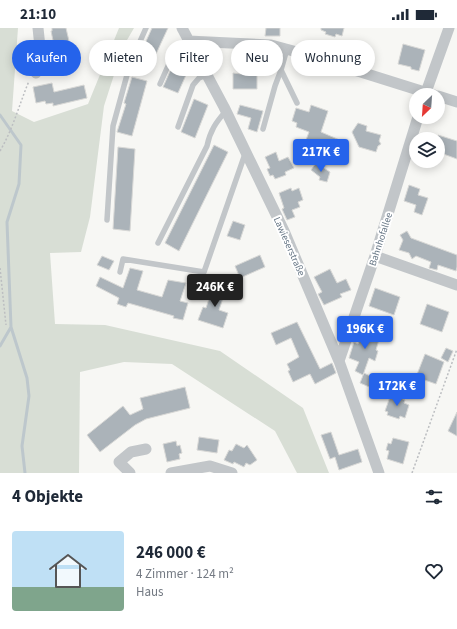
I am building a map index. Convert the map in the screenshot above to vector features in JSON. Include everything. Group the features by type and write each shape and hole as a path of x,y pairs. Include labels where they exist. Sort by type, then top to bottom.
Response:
{"street":[{"path":"38,28 39,40"},
{"name":"Lawieserstraße","path":"182,28 188,40"},
{"path":"430,88 449,28"},
{"path":"223,42 271,45 409,88"},
{"name":"Lawieserstraße","path":"208,76 246,151 284,231 339,361 379,473"},
{"path":"445,98 457,102"},
{"name":"Bahnhofallee","path":"339,361 375,256 416,124"},
{"path":"375,256 457,285"},
{"path":"130,473 119,462 131,452 146,449"},
{"path":"171,473 210,466 232,473"}],"lane":[{"path":"107,220 113,126 130,64 146,28"},
{"path":"283,66 287,49"},
{"path":"283,72 297,103"},
{"path":"160,84 165,73"},
{"path":"178,127 193,85 199,78 204,76"},
{"path":"262,129 279,76"},
{"path":"158,243 207,146 214,126 226,111"},
{"path":"120,272 123,259 204,272 246,151"}],"path":[{"path":"0,151 7,140 14,123 19,104 30,80 33,76"},
{"path":"0,268 6,325"},
{"path":"412,473 457,349"}],"shaded area":[{"path":"0,28 18,28 17,40 12,40 12,76 15,76 12,111 34,122 88,104 99,76 114,76 104,106 90,217 81,252 50,253 55,324 105,325 220,351 303,408 329,473 297,473 275,431 172,364 124,362 80,372 79,473 0,473"},
{"path":"119,28 134,28 127,40 114,40"}],"building":[{"path":"52,28 66,28 69,40 53,40"},
{"path":"152,28 168,28 157,52 157,40 147,40"},
{"path":"266,28 280,28 280,36 265,36"},
{"path":"321,28 344,28 342,36 336,34 335,37 325,34 326,32 321,30"},
{"path":"403,44 425,50 419,71 411,69 411,67 398,64"},
{"path":"168,76 186,76 178,93 163,87"},
{"path":"233,76 257,76 257,89 233,89"},
{"path":"132,77 147,81 132,136 117,132 126,104 124,103"},
{"path":"52,83 54,92 84,85 87,98 53,106 53,103 46,104 45,101 36,103 33,87"},
{"path":"194,99 208,105 195,138 181,132"},
{"path":"240,105 263,111 257,132 248,129 251,118 237,114"},
{"path":"311,105 328,111 321,132 342,141 338,151 306,140 309,132 296,127 297,123 292,121 296,108 309,112"},
{"path":"358,123 367,126 366,131 381,135 379,141 381,144 378,146 376,152 359,147 352,132"},
{"path":"445,137 457,141 457,159 445,155"},
{"path":"214,145 228,152 179,251 165,243"},
{"path":"118,147 135,149 130,231 113,229"},
{"path":"276,152 279,161 288,157 294,168 285,172 286,175 275,179 273,175 270,176 267,169 270,168 265,157"},
{"path":"316,163 330,172 327,182 319,180 320,177 311,170"},
{"path":"409,185 420,189 418,195 428,198 422,215 414,212 416,205 404,201"},
{"path":"291,188 292,191 299,188 303,200 298,202 300,207 292,210 295,217 287,220 282,209 284,208 279,193"},
{"path":"233,221 245,225 240,240 227,236"},
{"path":"407,231 411,238 457,255 456,271 438,265 437,270 429,268 431,262 416,256 412,259 409,253 399,250 403,240 400,235"},
{"path":"260,255 265,267 240,278 235,266"},
{"path":"102,256 114,261 109,270 97,265"},
{"path":"130,268 143,271 137,290 162,297 168,280 186,283 180,301 188,303 183,320 128,303 126,307 117,304 119,298 96,286 100,277 123,288"},
{"path":"330,269 337,283 346,279 351,290 340,294 342,297 324,305 318,294 322,292 314,277"},
{"path":"214,283 227,286 219,310 228,313 223,328 198,320 203,307 206,308"},
{"path":"375,288 400,297 394,315 369,306"},
{"path":"427,304 449,312 442,332 420,324"},
{"path":"297,322 320,369 332,363 336,373 315,384 310,374 293,382 288,371 290,370 287,364 299,357 291,338 276,345 271,333"},
{"path":"363,330 380,336 375,361 369,358 363,375 355,371 359,362 349,358 354,342 358,344"},
{"path":"446,348 453,351 448,362 441,358"},
{"path":"425,354 444,362 436,384 416,377"},
{"path":"364,373 386,384 381,392 360,383"},
{"path":"185,387 190,408 146,419 135,425 100,452 87,435 123,406 130,415 143,409 140,398"},
{"path":"391,394 405,400 404,403 409,405 405,418 400,416 399,419 387,415 388,412 385,411"},
{"path":"457,412 457,436 448,431"},
{"path":"331,432 339,455 358,449 362,462 339,470 335,457 330,459 321,435"},
{"path":"199,437 219,440 217,453 197,450"},
{"path":"393,438 409,442 403,464 387,459 389,451 386,450 388,443 391,444"},
{"path":"176,441 177,446 180,445 182,453 179,454 180,459 167,462 163,444"},
{"path":"236,444 244,448 247,445 257,460 250,465 246,463 244,467 234,462 233,464 224,460 229,450 232,451"}],"waterway":[{"path":"0,115 21,145 19,184 7,222 11,327 0,346"},
{"path":"11,327 27,378 29,396 22,446 25,473"}]}
